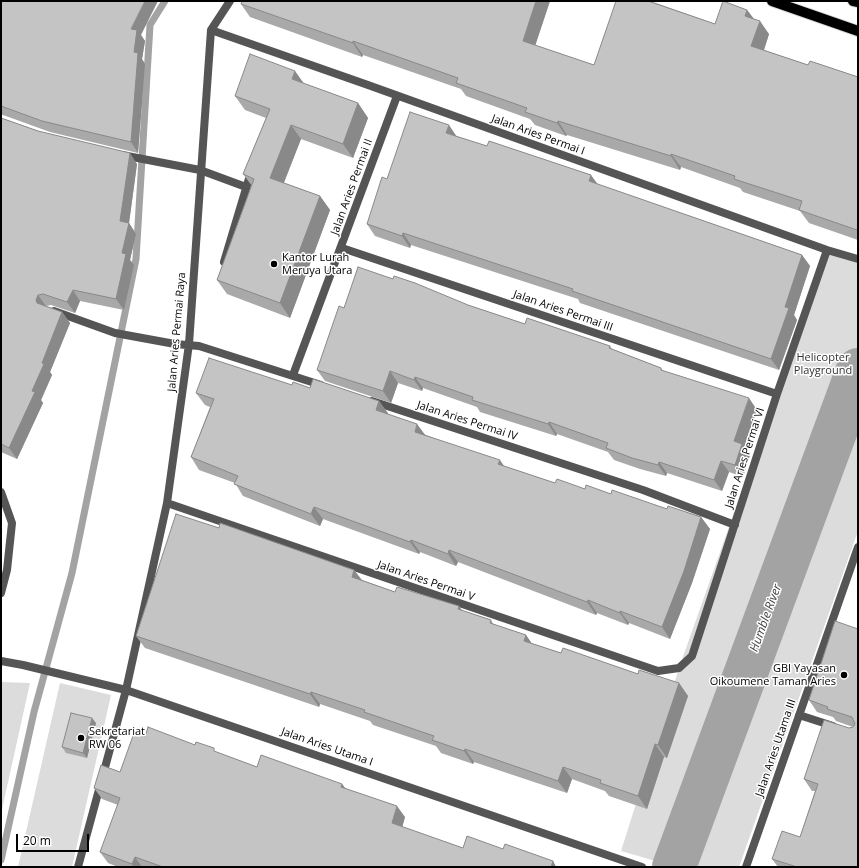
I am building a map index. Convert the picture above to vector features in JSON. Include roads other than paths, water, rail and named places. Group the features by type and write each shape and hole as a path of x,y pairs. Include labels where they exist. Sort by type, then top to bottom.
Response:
{"main road":[{"path":"772,1 858,31"},
{"path":"853,1 858,2"}],"street":[{"name":"Jalan Aries Permai Raya","path":"78,867 126,690 167,503 189,344 211,30 230,1"},
{"name":"Jalan Aries Permai I","path":"211,30 827,250 858,259"},
{"name":"Jalan Aries Permai II","path":"293,375 342,248 397,96"},
{"path":"115,154 200,170 246,187"},
{"path":"221,274 252,166"},
{"name":"Jalan Aries Permai III","path":"342,248 777,394"},
{"name":"Jalan Aries Permai VI","path":"679,668 692,656 777,394 827,250"},
{"path":"49,310 115,333 175,344 189,344 331,388"},
{"name":"Jalan Aries Permai IV","path":"362,398 643,490 735,525"},
{"path":"1,492 12,523 7,570 1,593"},
{"name":"Jalan Aries Permai V","path":"167,503 658,671 679,668"},
{"name":"Jalan Aries Utama III","path":"746,867 799,715 855,564 858,547"},
{"name":"Jalan Aries Utama I","path":"1,661 126,690 639,866"},
{"path":"799,715 844,730"}],"waterway":[{"path":"1,860 34,712 72,573 136,259 150,25 165,1"},
{"name":"Humble River","path":"674,867 858,370"}],"place":[{"name":"Kantor Lurah Meruya Utara","path":"274,264"},
{"name":"GBI Yayasan Oikoumene Taman Aries","path":"844,675"},
{"name":"Sekretariat RW 06","path":"81,738"}],"park label":[{"name":"Helicopter Playground","path":"823,364"}]}
